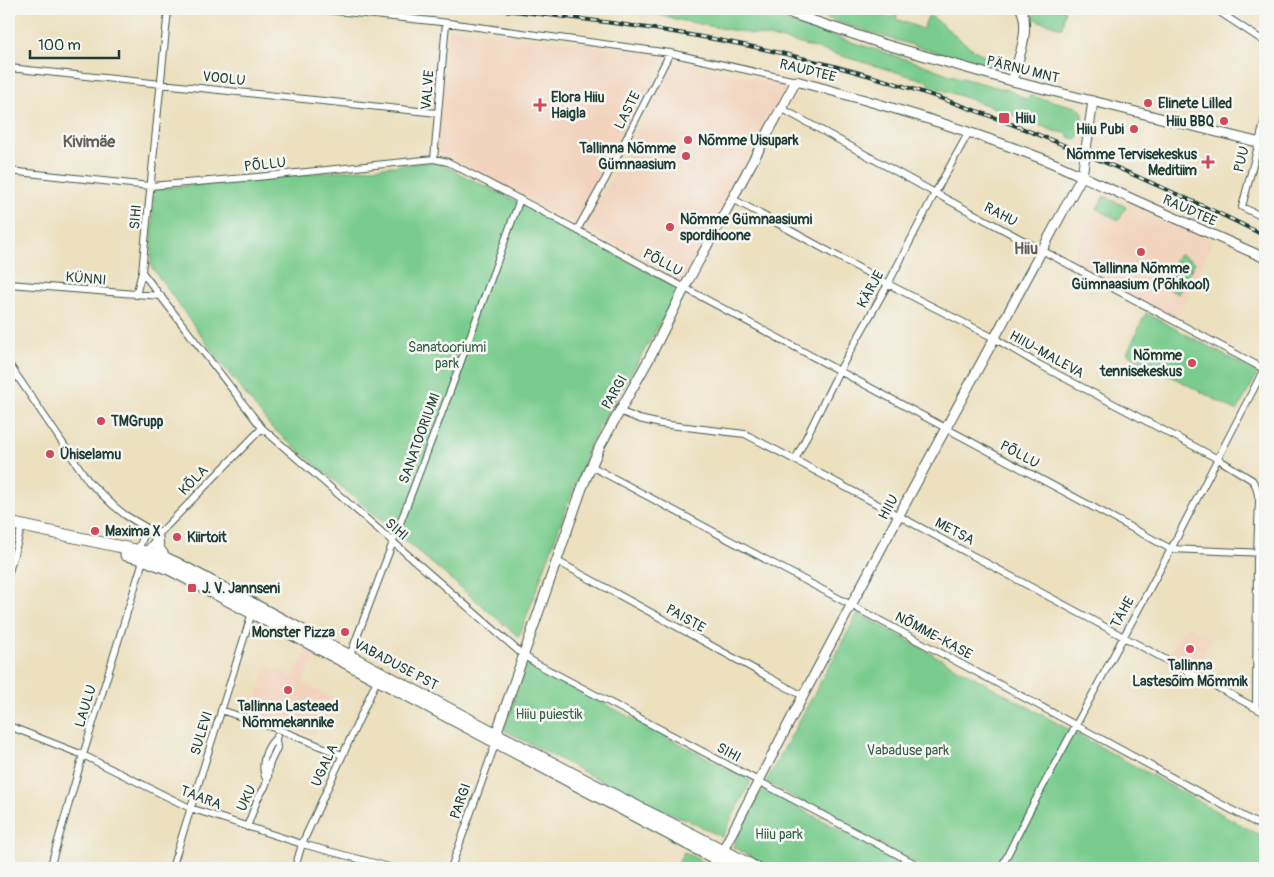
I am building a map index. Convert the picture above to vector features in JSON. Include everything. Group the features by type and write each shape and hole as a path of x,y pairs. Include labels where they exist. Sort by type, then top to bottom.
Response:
{"highway":[{"name":"VABADUSE PST","path":"9,523 22,529"},
{"name":"VABADUSE PST","path":"9,529 22,529 165,558 348,660 496,738 626,802 733,868"},
{"path":"159,535 158,548 165,558"},
{"name":"VABADUSE PST","path":"142,554 171,570 254,609"},
{"name":"VABADUSE PST","path":"719,860 756,868"}],"street":[{"name":"SIHI","path":"168,9 142,272 262,428 524,655 537,664 923,868"},
{"name":"RAUDTEE","path":"317,9 446,23 670,53 796,81 877,103 1031,154 1265,258"},
{"name":"PÄRNU MNT","path":"778,9 880,43 1012,81 1262,143"},
{"path":"1012,81 1020,56 1025,30 1025,20 1021,9"},
{"path":"1216,9 1265,42"},
{"name":"VALVE","path":"434,159 446,23"},
{"name":"LASTE","path":"577,230 670,53"},
{"name":"VOOLU","path":"9,68 437,113"},
{"name":"PARGI","path":"451,868 591,466 796,81"},
{"path":"1062,93 1072,101 1085,107 1090,118"},
{"name":"HIIU","path":"719,860 851,605 1082,176 1093,101"},
{"name":"RAHU","path":"781,108 935,193 1264,368"},
{"name":"PUU","path":"1265,119 1262,143 1242,207 1265,218"},
{"name":"KÄRJE","path":"795,460 839,371 969,132"},
{"name":"PÕLLU","path":"9,171 150,186 434,159 448,162 1171,549 1265,552"},
{"name":"SANATOORIUMI","path":"348,660 520,199"},
{"name":"HIIU-MALEVA","path":"733,199 888,284 994,338 1038,364 1218,459 1252,480 1256,486 1259,500 1256,708"},
{"path":"136,295 142,272"},
{"name":"KÜNNI","path":"9,284 161,296"},
{"path":"9,364 89,482 125,515 159,535"},
{"name":"TÄHE","path":"1001,868 1029,812 1171,549 1264,368"},
{"name":"METSA","path":"619,411 639,419 661,424 745,434 1265,713"},
{"name":"KÕLA","path":"142,554 262,428"},
{"name":"NÕMME-KASE","path":"591,466 1265,828"},
{"name":"LAULU","path":"50,868 142,554 147,528"},
{"path":"9,572 22,529"},
{"name":"PAISTE","path":"557,561 803,696"},
{"name":"SULEVI","path":"172,868 254,609"},
{"name":"UGALA","path":"295,868 302,844 379,676"},
{"path":"221,710 280,730 342,755"},
{"name":"TAARA","path":"9,726 83,755 190,808 302,844 393,868"},
{"name":"UKU","path":"247,827 258,798 265,788 267,780 263,772 263,764 270,746 280,730"}],"shaded area":[{"name":"Elora Hiiu Haigla","path":"449,30 662,54 664,58 663,63 575,223 537,205 440,152 437,146"},
{"name":"Tallinna Nõmme Gümnaasium","path":"676,62 787,86 681,282 584,227"},
{"name":"Tallinna Nõmme Gümnaasium (Põhikool)","path":"1105,192 1212,241 1176,322 1069,264"},
{"name":"Tallinna Lastesõim Mõmmik","path":"1186,625 1212,639 1194,672 1167,658"},
{"name":"Tallinna Lasteaed Nõmmekannike","path":"307,650 316,655 302,683 331,697 314,736 282,722 252,714 267,664 293,678"}],"green space":[{"path":"633,9 752,9 950,75 1008,90 1026,99 1031,96 1076,107 1083,114 1078,139 1076,140 1066,133 1054,131 931,86 927,81 794,42 684,21"},
{"path":"809,9 869,9 891,17 897,15 896,19 923,29 928,16 934,18 975,50 1006,65 1004,68 998,69 956,58 852,27 809,12"},
{"path":"1040,9 1065,9 1062,28 1032,17"},
{"name":"Sanatooriumi park","path":"433,162 516,201 680,289 590,444 519,637 271,427 217,358 151,266 154,189"},
{"path":"1104,196 1126,207 1119,220 1097,209"},
{"path":"1179,254 1195,262 1178,294 1162,286"},
{"name":"Nõmme tennisekeskus","path":"1146,313 1258,373 1237,411 1127,353"},
{"name":"Vabaduse park","path":"858,613 1265,838 1265,868 924,868 766,782"},
{"name":"Hiiu puiestik","path":"527,663 751,781 722,837 685,819 639,801 504,730"},
{"name":"Hiiu park","path":"762,788 910,868 772,868 733,847"},
{"path":"684,852 700,860 707,868 675,868"}],"railway":[{"path":"493,9 614,23 734,43 814,61 897,84 978,111 1057,142 1185,198 1265,236"}],"place":[{"name":"Elinete Lilled","path":"1148,103"},
{"name":"Elora Hiiu Haigla","path":"540,105"},
{"name":"Hiiu","path":"1004,118"},
{"name":"Hiiu BBQ","path":"1224,121"},
{"name":"Hiiu Pubi","path":"1134,129"},
{"name":"Nõmme Uisupark","path":"688,140"},
{"name":"Tallinna Nõmme Gümnaasium","path":"686,156"},
{"name":"Nõmme Tervisekeskus Meditiim","path":"1208,162"},
{"name":"Nõmme Gümnaasiumi spordihoone","path":"670,227"},
{"name":"Tallinna Nõmme Gümnaasium (Põhikool)","path":"1141,252"},
{"name":"Nõmme tennisekeskus","path":"1192,363"},
{"name":"TMGrupp","path":"101,421"},
{"name":"Ühiselamu","path":"50,454"},
{"name":"Maxima X","path":"95,531"},
{"name":"Kiirtoit","path":"177,537"},
{"name":"J. V. Jannseni","path":"192,588"},
{"name":"Monster Pizza","path":"345,632"},
{"name":"Tallinna Lastesõim Mõmmik","path":"1190,649"},
{"name":"Tallinna Lasteaed Nõmmekannike","path":"288,690"}],"district":[{"name":"Kivimäe","path":"89,141"},
{"name":"Hiiu","path":"1026,248"}]}
